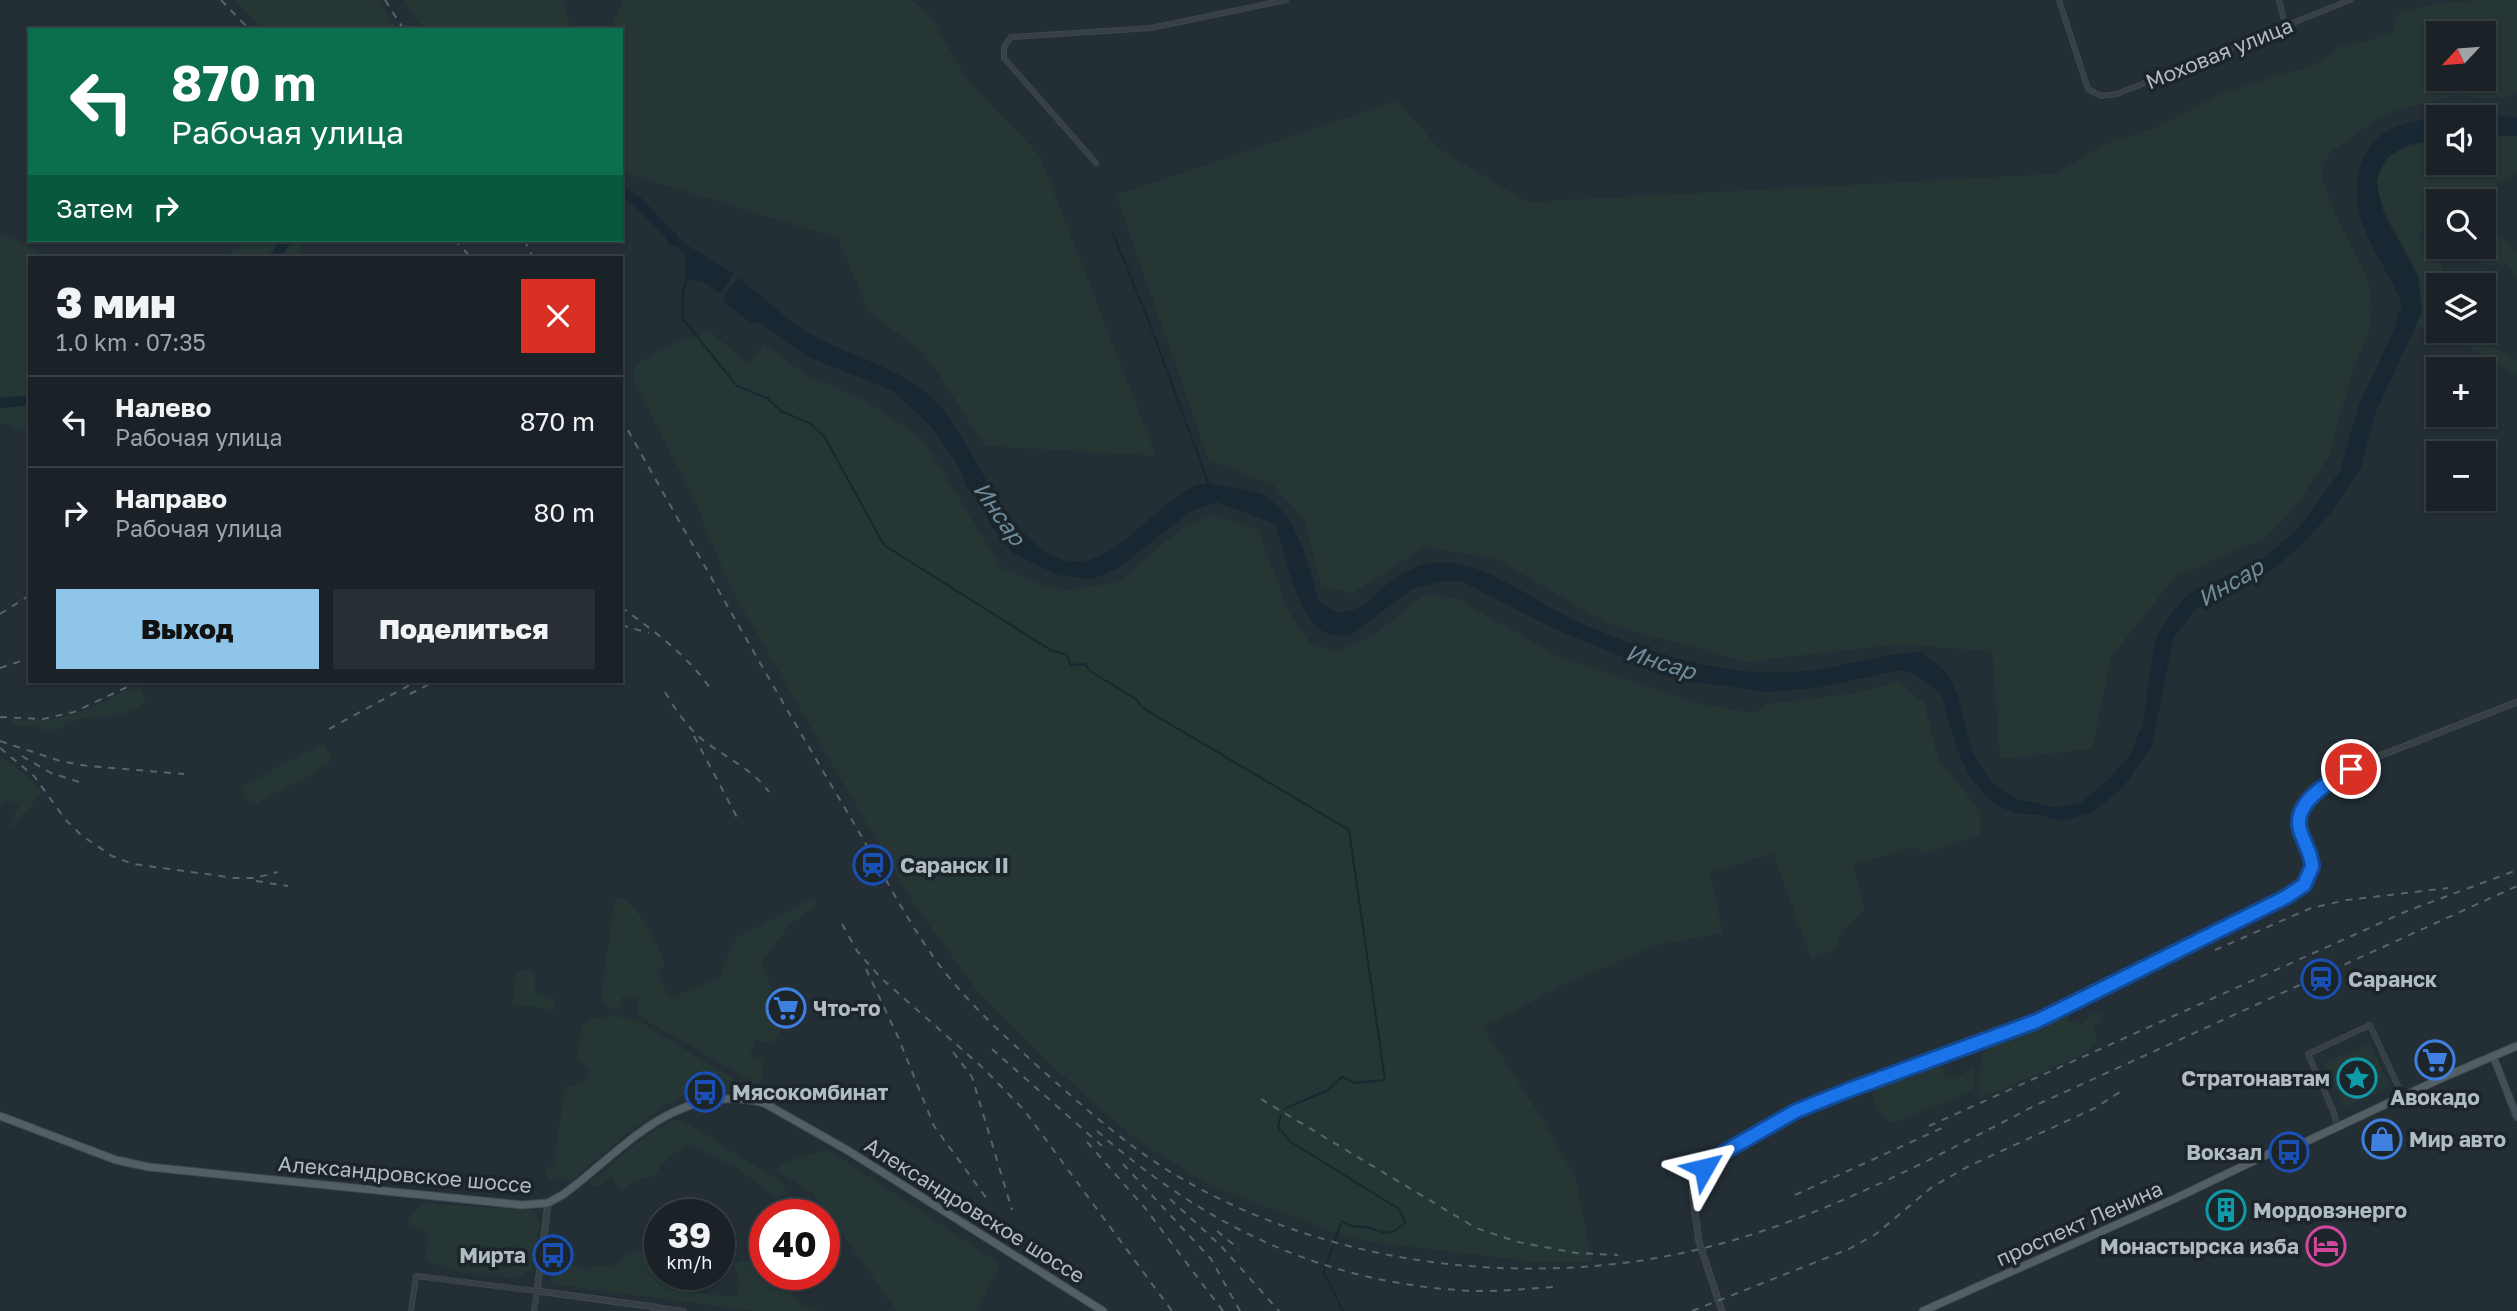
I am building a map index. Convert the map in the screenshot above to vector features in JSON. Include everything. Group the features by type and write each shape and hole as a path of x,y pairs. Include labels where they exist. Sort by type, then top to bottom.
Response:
{"main road":[{"name":"проспект Ленина","path":"1923,1311 2174,1199 2285,1146 2301,1144 2517,1046"},
{"path":"2493,1056 2517,1117"},
{"name":"Александровское шоссе","path":"0,1116 116,1160 149,1167 522,1205 548,1203 588,1176 672,1111 707,1099 750,1100 764,1103 847,1150 1103,1311"}],"street":[{"path":"1096,163 1004,58 1004,47 1011,37 1150,28 1286,0"},
{"name":"Моховая улица","path":"2059,0 2088,89 2101,96 2117,94 2350,0"},
{"path":"2278,0 2285,24"},
{"path":"1722,1311 1702,1255 1692,1191 1704,1168 1718,1156 1770,1124 1833,1096 2037,1021 2286,897 2304,885 2312,867 2298,822 2304,804 2312,797 2364,762 2517,702"},
{"path":"2337,1128 2334,1113 2308,1054 2370,1025 2403,1097"},
{"path":"534,1311 548,1203"},
{"path":"411,1311 416,1276 684,1311"}],"shaded area":[{"path":"235,0 380,0 396,28 261,28"},
{"path":"404,0 563,0 570,28 422,28"},
{"path":"623,0 911,0 929,14 966,78 1040,156 1156,456 985,446 925,353 869,313 838,238 623,173 623,28 610,28"},
{"path":"2517,0 2517,92 2506,97 2486,99 2457,95 2398,110 2372,123 2331,152 2323,163 2323,181 2330,202 2368,280 2372,306 2370,327 2351,376 2329,456 2298,503 2267,537 2175,577 2111,657 2092,749 2000,759 1992,652 1901,644 1746,662 1606,623 1495,558 1424,547 1352,594 1321,585 1304,519 1272,484 1209,460 1116,195 1397,101 1441,150 1527,202 2053,174 2112,141 2155,128 2219,95 2310,67 2325,60 2339,46 2364,42 2393,31 2397,14 2440,3"},
{"path":"2496,136 2517,136 2517,174 2488,189 2426,189 2426,225 2419,235 2426,243 2426,259 2438,259 2442,273 2426,273 2426,330 2415,326 2421,300 2417,274 2378,192 2378,174 2386,160 2405,148 2426,143 2426,175 2496,175"},
{"path":"0,233 32,247 40,256 28,256 28,428 15,430 6,423 0,423"},
{"path":"2496,234 2517,250 2517,280 2507,263 2485,266 2480,259 2496,259"},
{"path":"245,242 303,242 299,256 220,256"},
{"path":"710,331 749,365 764,343 804,374 863,399 921,437 1002,568 1059,591 1118,582 1184,526 1213,514 1258,529 1287,609 1310,643 1337,652 1378,632 1423,595 1456,598 1556,655 1696,703 1754,713 1765,704 1850,694 1899,682 1924,703 1938,759 1980,811 1980,834 1926,854 1914,847 1853,865 1865,910 1844,929 1834,950 1811,958 1773,853 1710,873 1723,933 1658,945 1565,984 1483,1028 1540,1115 1575,1177 1592,1262 1534,1262 1363,1241 1207,1184 1135,1139 1051,1065 978,992 909,897 730,587 694,499 636,386 632,371 649,356"},
{"path":"2462,343 2488,343 2517,361 2517,376 2496,363 2496,357 2485,357"},
{"path":"139,686 146,701 124,714 78,720 50,733 34,726 19,726 11,722 12,719 47,719 76,713"},
{"path":"324,743 331,758 328,765 256,804 246,800 240,787"},
{"path":"0,756 31,779 42,792 13,828 10,826 19,806 9,801 0,806"},
{"path":"623,897 643,919 665,962 658,974 670,999 722,975 725,961 738,937 815,897 817,904 787,928 761,963 771,986 768,999 780,1032 772,1044 755,1040 750,1055 763,1059 761,1087 637,1015 638,998 622,997 619,1011 606,1006 601,997 615,898"},
{"path":"523,969 535,972 535,991 555,999 553,1010 512,1004 516,973"},
{"path":"2068,1011 2069,1021 2083,1024 2091,1014 2105,1011 2101,1022 2093,1027 2098,1043 2081,1055 1979,1099 1981,1056 1991,1044"},
{"path":"612,1015 639,1021 735,1080 738,1093 705,1090 686,1095 634,1128 572,1180 548,1179 544,1172 554,1163 565,1087 585,1083 589,1069 577,1059 582,1025 593,1018 606,1019"},
{"path":"2370,1043 2390,1087 2344,1107 2324,1063"},
{"path":"1941,1060 1946,1079 1957,1077 1973,1067 1973,1088 1966,1094 1894,1123 1883,1119 1872,1098 1876,1083"},
{"path":"680,1119 782,1182 787,1193 777,1199 736,1167 688,1144 665,1161 654,1176 635,1181 621,1191 611,1176 603,1184 593,1187 589,1181 603,1173 658,1128"},
{"path":"827,1149 1000,1264 976,1311 897,1311 840,1231 840,1199 818,1199 814,1194 776,1171 782,1163"},
{"path":"422,1203 535,1210 540,1226 531,1269 519,1277 506,1278 497,1273 462,1273 425,1261 429,1237 424,1231 409,1226 408,1219"},
{"path":"644,1251 644,1290 679,1290 737,1297 740,1284 735,1263 749,1260 749,1290 789,1290 796,1299 820,1311 753,1311 550,1284 551,1276 563,1263 588,1271 595,1265 614,1268 625,1254"}],"water":[{"path":"2496,116 2517,117 2517,136 2496,136"},
{"path":"2426,120 2426,142 2409,144 2387,157 2376,181 2383,212 2418,277 2422,312 2375,414 2361,467 2330,514 2299,547 2272,570 2238,588 2214,595 2193,612 2173,639 2152,746 2123,787 2093,812 2061,821 2040,815 2015,813 1994,804 1970,777 1957,749 1941,693 1912,673 1899,670 1822,687 1768,692 1675,679 1555,629 1463,582 1439,582 1412,589 1349,636 1332,635 1317,627 1300,601 1276,524 1217,502 1190,512 1117,569 1091,579 1058,575 1013,553 990,524 984,505 967,487 960,468 933,429 894,391 808,357 759,322 753,324 723,302 738,278 809,333 894,373 926,392 953,424 1010,517 1027,537 1046,552 1068,561 1084,561 1100,556 1132,534 1179,495 1193,487 1219,485 1261,494 1274,503 1293,527 1300,542 1320,603 1338,613 1361,606 1390,582 1417,567 1448,562 1486,573 1576,621 1631,644 1718,668 1777,673 1807,671 1922,652 1947,673 1957,694 1973,754 1992,783 2017,799 2057,808 2082,802 2108,780 2131,754 2143,723 2155,640 2171,613 2190,593 2263,559 2299,528 2340,471 2359,405 2393,332 2402,304 2358,212 2357,194 2361,164 2367,151 2384,133"},
{"path":"667,227 685,244 734,274 720,293 705,283 685,278 686,257 678,247 669,245 662,230"}],"waterway":[{"name":"Инсар","path":"623,192 638,202 673,238"},
{"path":"1113,234 1148,319 1209,485"},
{"name":"Инсар","path":"275,256 285,242"},
{"path":"688,277 683,291 682,318 737,386 767,398 781,411 809,423 824,436 884,545 1052,651 1066,654 1071,665 1085,664 1090,671 1136,699 1143,708 1349,830 1385,1080 1355,1083 1342,1077 1328,1090 1284,1109"},
{"name":"Инсар","path":"0,403 28,400"},
{"path":"1281,1115 1278,1127 1291,1142 1399,1209 1405,1222 1394,1231 1385,1233 1342,1221 1323,1273 1343,1311"}],"railway":[{"path":"221,0 248,28"},
{"path":"385,0 403,28"},
{"path":"456,242 470,256"},
{"path":"525,242 532,256"},
{"path":"623,422 904,911 927,948 966,997 1085,1108 1174,1174 1251,1213 1312,1236 1376,1252 1441,1263 1506,1268 1572,1268 1637,1261 1700,1249 1743,1237 1786,1223 1871,1188 2034,1106 2517,886"},
{"path":"0,614 28,596"},
{"path":"623,608 680,654 710,688"},
{"path":"623,626 649,633"},
{"path":"0,668 28,659"},
{"path":"0,717 43,719 74,712 136,683"},
{"path":"329,729 413,683"},
{"path":"410,694 431,683"},
{"path":"665,692 697,735 746,770 769,792"},
{"path":"694,736 739,821"},
{"path":"0,741 60,761 184,774"},
{"path":"0,748 34,776 65,819 81,835 112,856 133,864 235,878 255,878 278,872"},
{"path":"22,756 51,773 82,783"},
{"path":"1929,1126 2407,911 2517,870"},
{"path":"256,881 288,886"},
{"path":"2215,950 2311,908 2347,900 2448,888"},
{"path":"842,924 857,951 881,978 983,1068 1024,1110 1172,1311"},
{"path":"866,969 898,1037 934,1126 990,1203"},
{"path":"992,1049 1102,1146"},
{"path":"953,1052 972,1077 1012,1210"},
{"path":"1692,1311 1849,1249 1876,1234 1932,1187 1969,1166 2095,1108 2123,1090"},
{"path":"1261,1099 1476,1228 1518,1242 1576,1253 1618,1255"},
{"path":"1795,1195 1942,1128"},
{"path":"1097,1131 1137,1164 1220,1219 1309,1260 1356,1274 1405,1284 1457,1290 1493,1291 1553,1287"},
{"path":"1087,1142 1145,1208 1223,1311"},
{"path":"1123,1164 1211,1259 1240,1311"},
{"path":"1170,1199 1220,1245 1279,1311"},
{"path":"1217,1231 1239,1249"}],"place":[{"name":"Саранск II","path":"873,865"},
{"name":"Саранск","path":"2321,979"},
{"name":"Что-то","path":"786,1008"},
{"name":"Авокадо","path":"2435,1060"},
{"name":"Стратонавтам","path":"2357,1078"},
{"name":"Мясокомбинат","path":"705,1092"},
{"name":"Мир авто","path":"2382,1139"},
{"name":"Вокзал","path":"2289,1152"},
{"name":"Мордовэнерго","path":"2226,1210"},
{"name":"Монастырска изба","path":"2326,1246"},
{"name":"Мирта","path":"553,1255"}],"route":[{"path":"1704,1168 1726,1151 1796,1111 2022,1028 2286,897 2304,885 2312,867 2298,822 2304,804 2351,769"}]}
